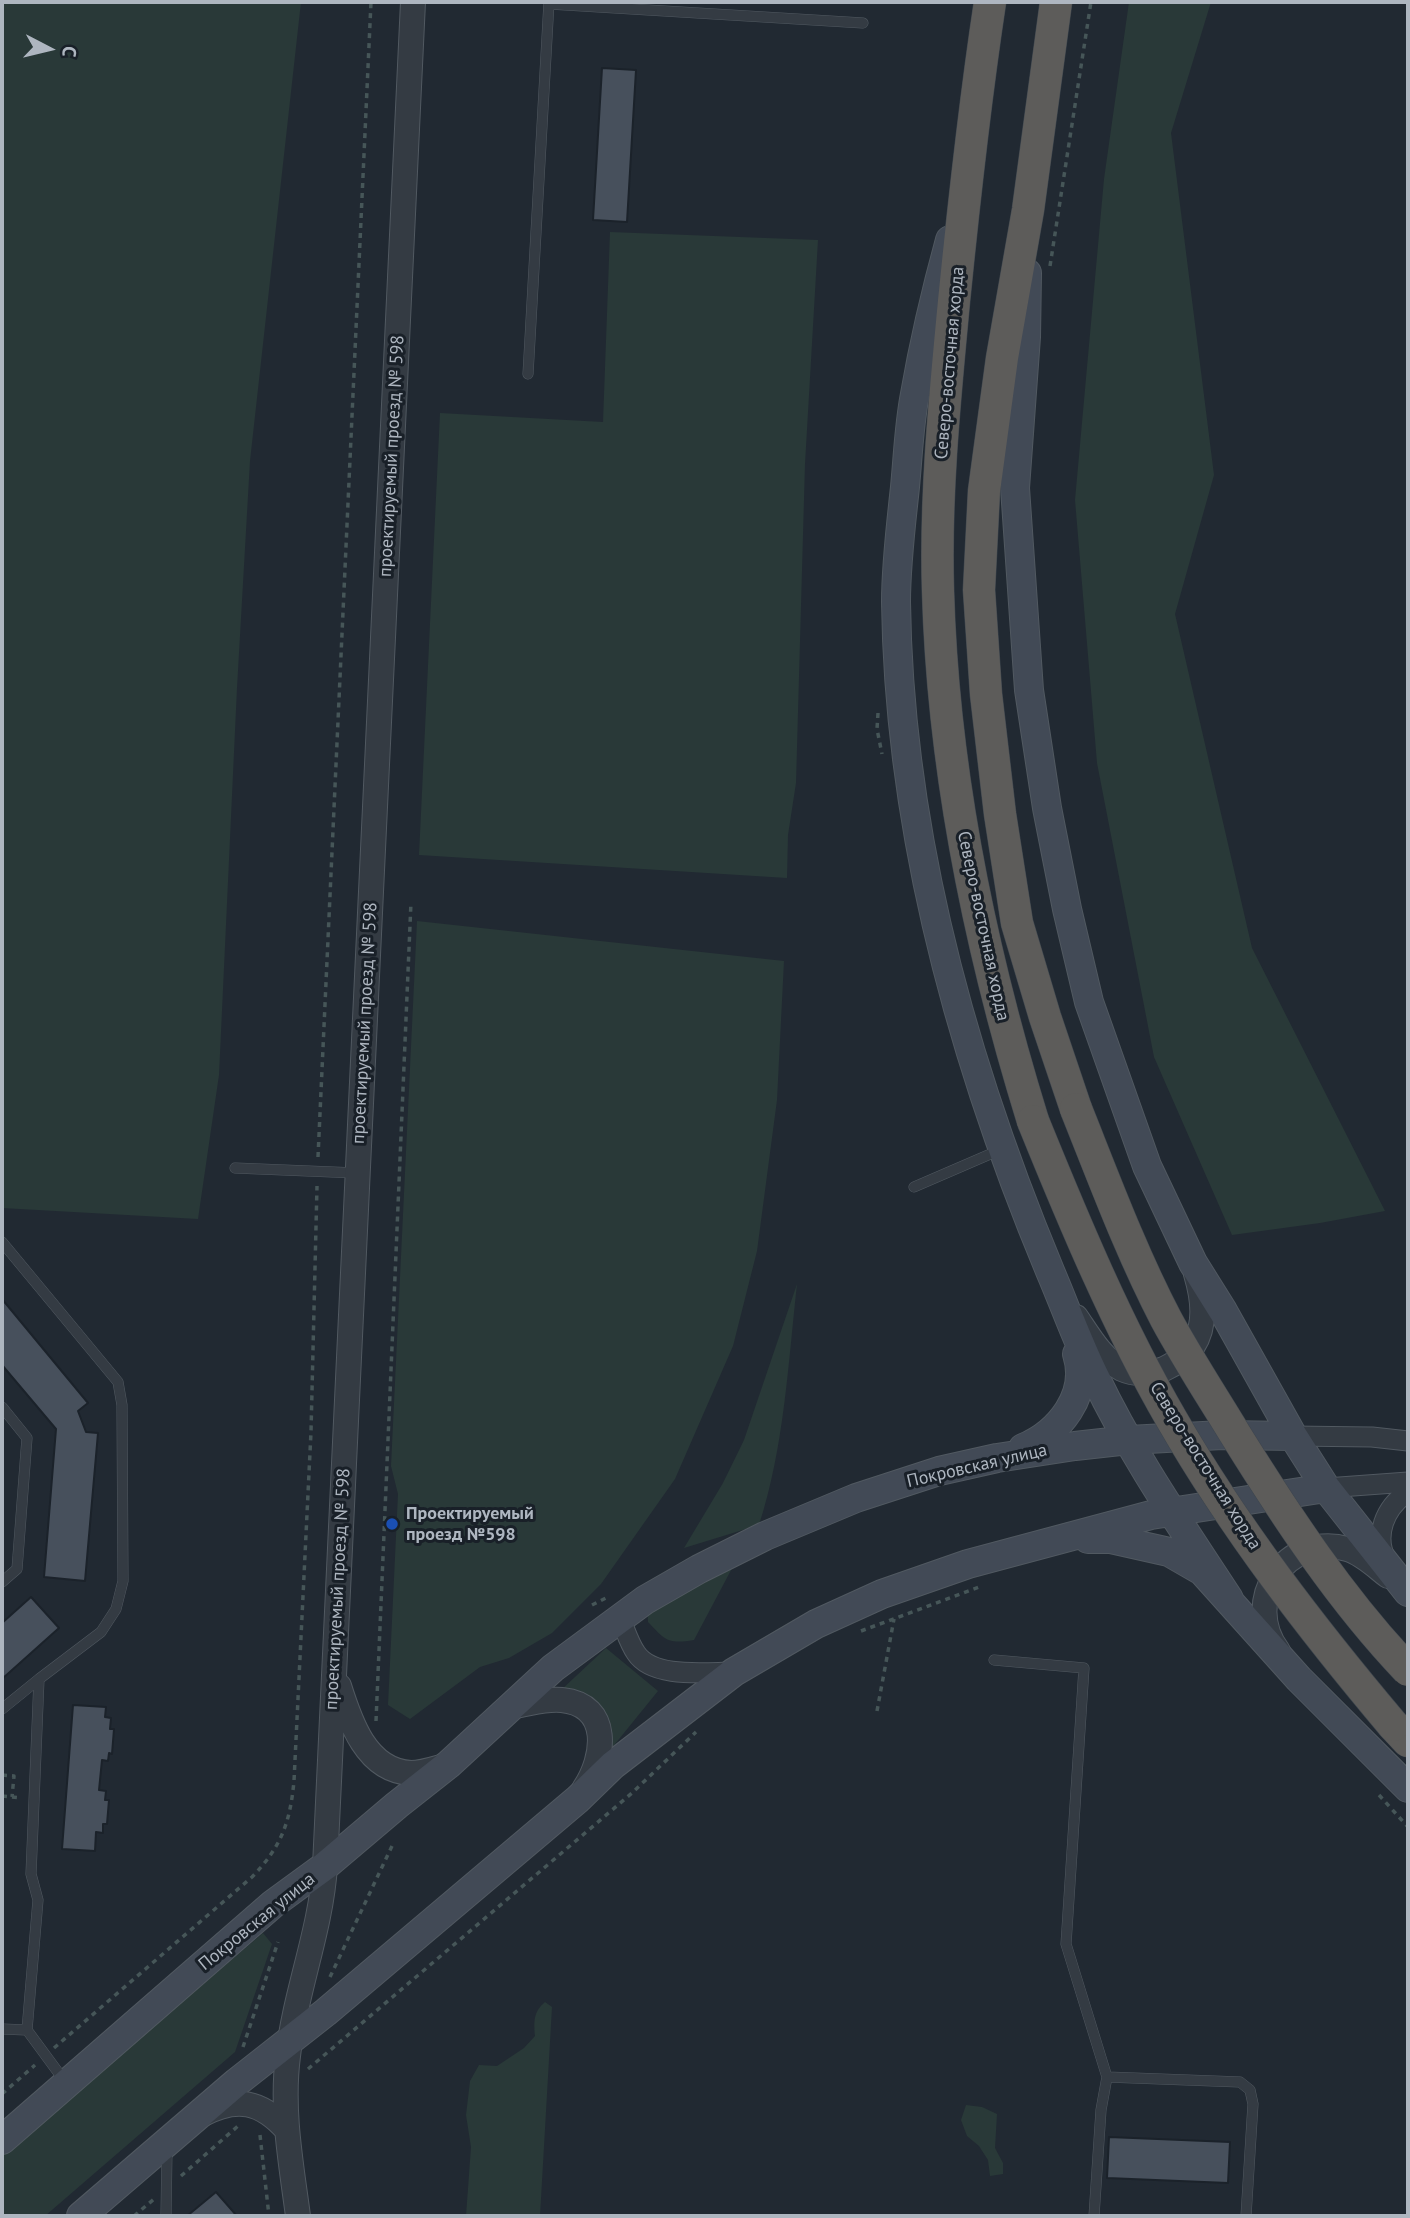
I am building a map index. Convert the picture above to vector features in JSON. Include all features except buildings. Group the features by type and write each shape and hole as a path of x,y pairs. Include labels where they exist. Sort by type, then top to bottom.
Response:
{"highway":[{"name":"Северо-восточная хорда","path":"990,2 966,183 949,353 939,487 938,590 944,690 960,821 1006,1034 1033,1121 1076,1224 1171,1419 1289,1597 1400,1733"},
{"name":"Северо-восточная хорда","path":"1056,2 1028,210 1002,358 984,491 979,590 986,694 1000,814 1017,923 1076,1109 1118,1213 1166,1319 1273,1494 1327,1571 1385,1646 1408,1670"}],"main road":[{"path":"966,183 935,297 914,398 896,598 900,689 918,832 940,944 978,1075 1017,1192 1094,1376 1129,1440 1229,1599"},
{"path":"1028,210 1026,337 1016,488 1029,690 1045,795 1067,909 1089,1002 1147,1166 1193,1263 1326,1488 1408,1591"},
{"path":"998,1458 1037,1442 1058,1426 1078,1394 1079,1360 1060,1294"},
{"name":"Покровская улица","path":"2,2140 273,1904 325,1866 449,1764 553,1668 645,1600 765,1536 856,1498 939,1471 998,1458 1129,1440 1222,1435 1293,1436"},
{"path":"81,2216 578,1799 613,1766 734,1672 816,1624 882,1594 968,1564 1058,1539 1172,1511 1326,1488"},
{"path":"1058,1539 1111,1539 1169,1552 1202,1571 1299,1679 1408,1788"}],"street":[{"name":"проектируемый проезд № 598","path":"298,2216 287,2130 286,2078 290,2040 319,1913 331,1780 333,1667 413,2"},
{"path":"1060,1294 1102,1354 1123,1370 1141,1374 1158,1371 1178,1362 1191,1351 1201,1328 1201,1288 1193,1263"},
{"path":"1293,1436 1372,1437 1408,1441"},
{"path":"1326,1488 1408,1482"},
{"path":"1408,1492 1390,1509 1381,1528 1385,1557 1408,1591"},
{"path":"1299,1679 1271,1641 1265,1614 1267,1593 1275,1573 1286,1561 1313,1548 1348,1549 1365,1558 1408,1591"},
{"path":"620,1618 637,1655 655,1668 679,1672 734,1672"},
{"path":"333,1667 355,1731 378,1760 395,1770 414,1773 449,1764"},
{"path":"513,1706 549,1700 572,1702 582,1706 595,1720 601,1740 600,1754 591,1780 578,1799"},
{"path":"195,2118 226,2105 254,2105 274,2116 287,2130"}],"lane":[{"path":"528,374 549,3 863,23"},
{"path":"915,1187 1003,1149"},
{"path":"235,1168 357,1173"},
{"path":"2,1242 118,1382 122,1405 123,1581 116,1609 101,1632 2,1709"},
{"path":"2,1408 27,1438 17,1569 2,1581"},
{"path":"994,1660 1084,1668 1066,1944 1107,2077 1101,2110 1094,2216"},
{"path":"39,1679 31,1874 38,1900 27,2030 66,2084"},
{"path":"2,2029 27,2030"},
{"path":"1107,2077 1240,2082 1250,2091 1253,2104 1245,2216"},
{"path":"166,2216 167,2142"}],"path":[{"path":"2,2094 252,1877 272,1854 288,1821 294,1780 311,1432 317,1172 371,2"},
{"path":"1049,274 1091,2"},
{"path":"376,1727 411,902"},
{"path":"859,1632 984,1585"},
{"path":"877,1711 894,1619"},
{"path":"304,2073 632,1793 702,1728"},
{"path":"2,1775 13,1776 12,1797"},
{"path":"2,1796 34,1799"},
{"path":"363,2022 329,1979 392,1846"},
{"path":"242,2049 278,1942"},
{"path":"134,2216 239,2125"},
{"path":"252,2128 260,2134 269,2216"}],"shaded area":[{"path":"2,2 301,2 250,461 219,1075 198,1219 2,1208"},
{"path":"1129,2 1211,2 1171,133 1214,475 1175,614 1252,948 1385,1211 1232,1235 1154,1057 1097,763 1075,500 1104,179"},
{"path":"610,232 818,240 805,464 796,783 788,835 787,878 419,855 440,413 603,422"},
{"path":"417,921 784,961 777,1100 757,1251 733,1346 675,1479 601,1584 552,1633 509,1658 480,1667 410,1719 388,1705 398,1494 391,1466"},
{"path":"797,1284 780,1436 759,1525 684,1548 723,1483 744,1440"},
{"path":"738,1557 694,1640 668,1640 648,1622 647,1604"},
{"path":"606,1648 658,1691 611,1749 560,1691"},
{"path":"263,1933 272,1944 235,2052 45,2216 2,2216 2,2155"},
{"path":"545,2002 552,2007 540,2216 466,2216 471,2147 466,2115 470,2081 479,2065 497,2066 524,2048 535,2036 536,2013"},
{"path":"966,2105 982,2107 997,2114 995,2148 1003,2163 1003,2174 990,2176 988,2160 979,2146 967,2136 961,2120"}],"place":[{"name":"Проектируемый проезд №598","path":"392,1524"}]}
